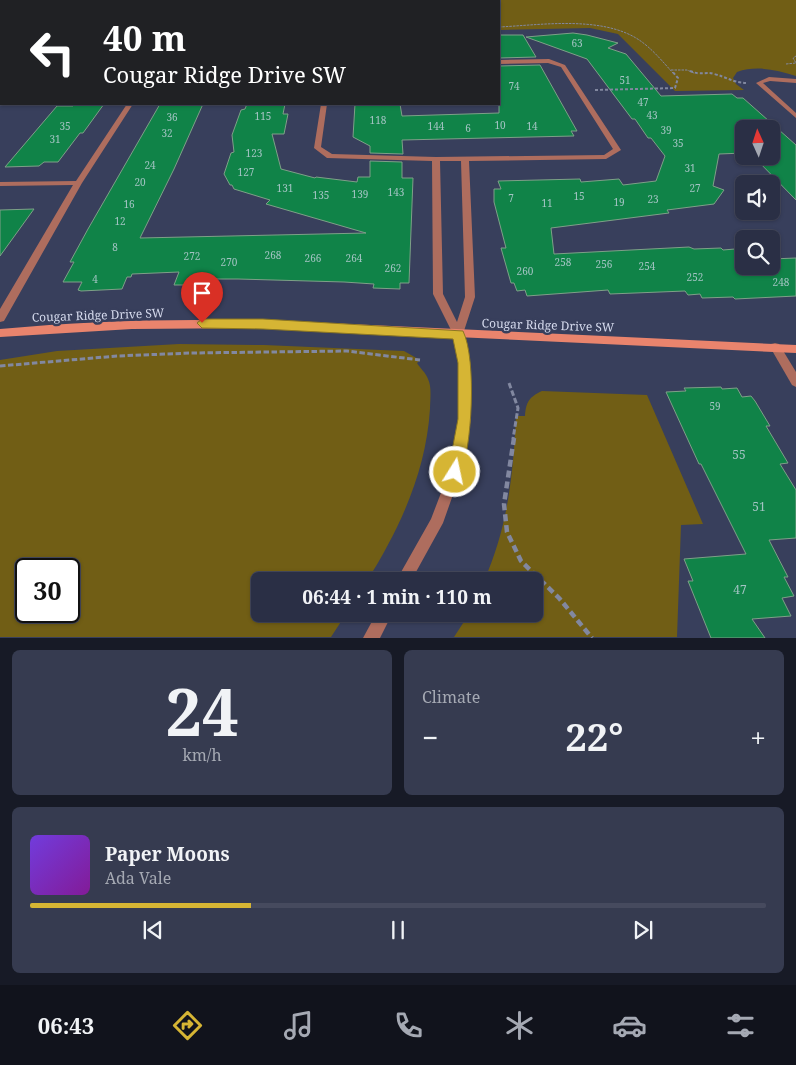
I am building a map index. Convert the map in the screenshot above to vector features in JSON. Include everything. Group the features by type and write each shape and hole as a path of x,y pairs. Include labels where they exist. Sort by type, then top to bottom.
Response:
{"street":[{"path":"324,105 317,148 330,156 436,159 606,158 617,150 563,66 549,61 500,62"},
{"path":"796,81 769,78 760,81 759,84 796,116"},
{"path":"0,318 78,183 129,105"},
{"path":"408,572 436,523 455,472 464,419 464,363 458,334 438,294 436,159"},
{"path":"458,334 470,297 465,159"},
{"path":"0,184 78,183"},
{"name":"Cougar Ridge Drive SW","path":"0,333 34,329 202,323 263,324 796,348"},
{"path":"775,347 796,382"},
{"path":"370,638 379,622"}],"path":[{"path":"500,27 593,26 625,32 637,38 678,78 675,88 580,91"},
{"path":"782,65 796,63 793,58 796,56"},
{"path":"670,70 687,70 700,74 713,73 733,82 759,84"},
{"path":"0,366 117,356 347,351 420,360"},
{"path":"509,382 518,408 504,504 507,532 521,561 559,598 589,632 592,638"}],"shaded area":[{"path":"500,0 796,0 796,76 774,70 752,69 737,72 733,78 736,84 744,90 675,91 618,34 590,28 500,30"},
{"path":"179,344 264,345 404,351 420,360 417,363 429,382 430,409 423,455 417,477 400,520 372,572 251,572 251,622 341,622 331,637 0,637 0,360 57,351"},
{"path":"542,391 647,395 703,524 681,525 677,637 454,637 464,622 543,622 543,572 488,572 499,540 508,500 516,416 525,416 526,407 534,395"}],"building":[{"path":"573,33 618,43 608,48 626,54 661,96 732,94 737,98 743,98 768,120 735,120 735,153 719,154 713,186 724,190 714,204 667,210 669,213 551,228 554,254 689,247 694,249 735,249 735,275 780,275 780,259 796,258 796,296 735,299 733,297 702,298 700,294 688,295 685,291 610,294 608,290 527,296 525,290 517,291 514,283 511,283 501,248 506,248 494,202 494,189 501,189 498,181 580,179 581,182 619,179 623,185 656,181 665,156 651,138 648,138 635,119 632,119 587,59 526,37"},
{"path":"500,35 523,35 536,57 500,58"},
{"path":"540,65 577,131 571,131 574,136 402,140 403,154 370,153 370,146 353,137 355,105 400,105 402,116 499,113 500,66"},
{"path":"103,105 83,133 80,133 58,162 44,162 39,166 5,167 57,106"},
{"path":"159,105 203,105 140,238 366,233 266,204 270,200 234,189 230,185 224,174 231,153 234,152 232,135 241,110 245,109 247,105 285,105 283,114 288,114 284,134 272,134 281,169 315,178 357,182 358,177 370,177 370,161 402,162 402,178 413,178 409,283 400,283 400,289 373,288 374,284 344,282 238,279 201,279 198,285 174,285 179,272 132,274 131,277 127,277 122,289 81,291 78,290 82,282 63,282 74,262 70,262"},
{"path":"780,131 796,145 796,200 780,184 780,175 772,175 762,165 780,165"},
{"path":"34,209 0,256 0,210"},
{"path":"721,387 722,389 737,388 742,397 751,396 755,401 770,426 766,426 788,463 780,464 796,490 796,538 769,540 788,577 784,577 794,596 782,598 791,616 752,619 765,638 711,638 688,581 693,581 684,559 746,554 701,464 699,464 666,392 686,391 684,388"}],"route":[{"path":"202,323 263,324 458,334 464,363 464,419 455,472"}]}
